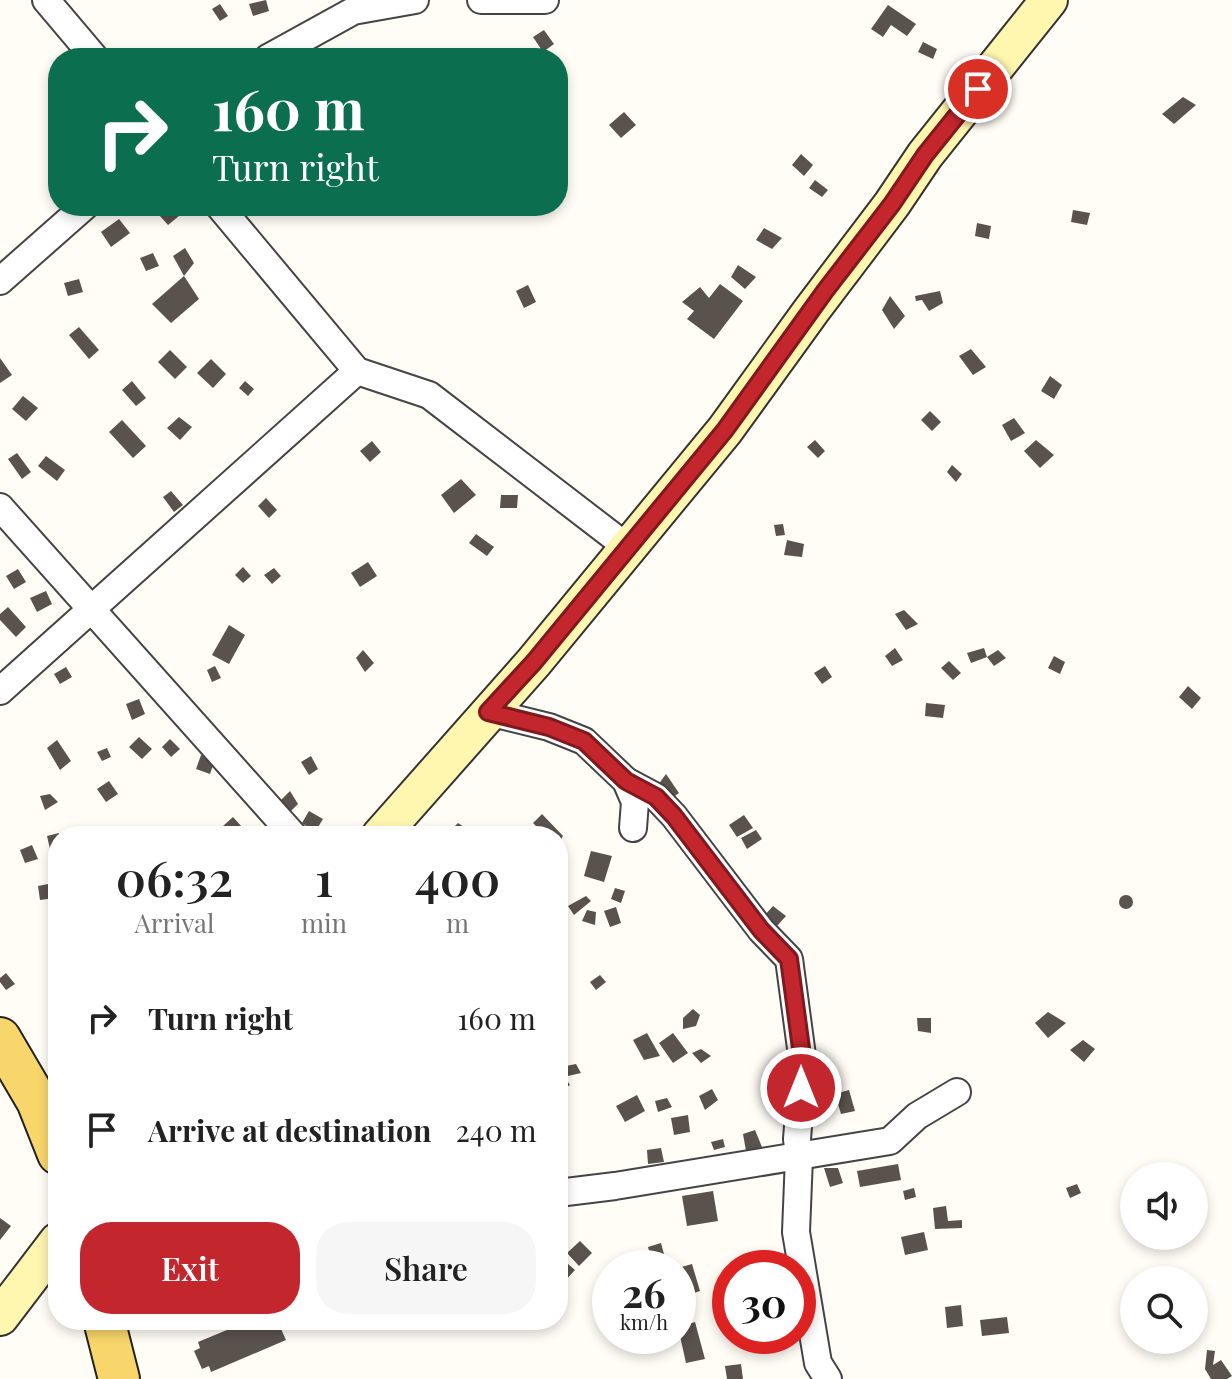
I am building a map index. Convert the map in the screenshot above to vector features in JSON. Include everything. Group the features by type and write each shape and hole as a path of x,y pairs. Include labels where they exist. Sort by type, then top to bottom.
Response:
{"main road":[{"path":"0,1038 37,1101 48,1129"},
{"path":"107,1330 119,1379"}],"street":[{"path":"46,0 87,48"},
{"path":"286,48 353,11 415,0"},
{"path":"481,0 545,0"},
{"path":"389,826 534,662 725,430 925,155 1049,0"},
{"path":"0,281 74,216"},
{"path":"227,216 357,371 429,395 627,547"},
{"path":"0,691 357,371"},
{"path":"0,507 285,826"},
{"path":"488,712 549,727 584,741 626,781 656,797 761,930 789,959 803,1063 797,1139 796,1232 818,1363 828,1379"},
{"path":"626,781 635,802 633,828"},
{"path":"568,1192 890,1141 917,1116 957,1092"},
{"path":"0,1317 48,1254"}],"building":[{"path":"266,0 269,11 253,16 249,4"},
{"path":"220,4 228,16 220,21 212,9"},
{"path":"888,5 916,24 907,36 891,25 883,37 871,29"},
{"path":"544,30 554,44 540,48 533,37"},
{"path":"923,42 937,49 933,59 918,52"},
{"path":"1183,97 1196,105 1174,124 1162,114"},
{"path":"624,112 636,125 621,138 609,125"},
{"path":"801,154 813,165 804,176 792,165"},
{"path":"815,180 828,190 822,197 809,188"},
{"path":"1073,210 1090,213 1087,225 1071,222"},
{"path":"160,216 179,216 168,225"},
{"path":"119,219 130,233 111,247 101,232"},
{"path":"977,223 991,226 989,239 975,236"},
{"path":"764,228 782,238 772,249 756,240"},
{"path":"185,248 194,263 184,276 173,256"},
{"path":"153,253 159,266 146,271 140,258"},
{"path":"738,265 756,277 745,289 731,277"},
{"path":"184,276 199,299 171,323 152,304"},
{"path":"79,279 83,292 68,296 64,283"},
{"path":"720,284 743,301 714,339 687,319 694,311 682,302 700,287 709,298"},
{"path":"528,285 536,302 524,308 516,291"},
{"path":"940,291 943,303 929,311 922,300 916,301 915,296"},
{"path":"890,296 905,316 894,329 882,310"},
{"path":"79,327 99,350 89,359 69,335"},
{"path":"971,349 986,367 973,375 959,356"},
{"path":"170,350 187,367 175,379 158,362"},
{"path":"0,358 12,375 0,383"},
{"path":"211,359 226,374 213,388 197,373"},
{"path":"1050,376 1062,385 1054,399 1041,391"},
{"path":"132,381 146,398 136,406 122,390"},
{"path":"245,381 254,389 248,396 239,388"},
{"path":"23,396 38,408 26,421 12,409"},
{"path":"930,411 941,422 932,431 921,420"},
{"path":"179,417 192,427 180,440 167,428"},
{"path":"1014,418 1025,433 1011,441 1002,425"},
{"path":"122,420 146,446 133,458 109,432"},
{"path":"815,440 825,451 818,458 807,447"},
{"path":"1036,440 1054,455 1040,468 1024,451"},
{"path":"372,441 381,452 370,462 360,451"},
{"path":"17,453 31,472 22,479 8,459"},
{"path":"46,456 65,470 57,481 38,466"},
{"path":"952,465 962,474 956,482 947,472"},
{"path":"461,479 476,495 454,513 441,495"},
{"path":"171,491 183,505 174,512 163,497"},
{"path":"501,495 518,495 517,508 500,508"},
{"path":"266,498 277,510 269,518 258,506"},
{"path":"783,524 785,535 776,536 774,525"},
{"path":"476,534 494,547 487,556 469,543"},
{"path":"787,540 804,544 802,557 784,555"},
{"path":"368,562 377,576 360,587 351,573"},
{"path":"243,567 251,576 243,583 235,575"},
{"path":"274,568 281,576 272,584 264,575"},
{"path":"18,569 26,582 14,589 6,576"},
{"path":"46,591 52,604 37,612 30,598"},
{"path":"8,607 26,627 16,637 0,620 0,614"},
{"path":"904,610 918,624 906,630 895,614"},
{"path":"229,625 245,635 229,664 212,655"},
{"path":"895,648 903,660 892,666 885,656"},
{"path":"984,648 987,657 971,663 967,653"},
{"path":"363,650 374,663 365,672 356,658"},
{"path":"998,650 1006,658 994,666 987,657"},
{"path":"1054,656 1065,662 1060,674 1048,668"},
{"path":"949,661 961,673 953,680 941,668"},
{"path":"215,666 221,678 212,682 207,670"},
{"path":"825,666 832,677 822,684 814,673"},
{"path":"66,667 72,677 60,684 54,674"},
{"path":"1188,686 1201,698 1192,709 1179,697"},
{"path":"139,699 145,714 132,720 126,704"},
{"path":"926,703 945,705 943,718 925,716"},
{"path":"139,737 152,749 142,759 129,747"},
{"path":"170,739 180,749 171,757 162,747"},
{"path":"57,740 71,761 60,770 47,748"},
{"path":"107,748 111,757 102,761 97,752"},
{"path":"201,755 215,760 210,774 196,769"},
{"path":"311,756 318,769 309,775 301,762"},
{"path":"666,774 679,793 669,800 658,785"},
{"path":"109,781 118,794 106,802 97,789"},
{"path":"290,791 298,804 291,811 280,801"},
{"path":"50,794 58,802 45,810 40,796"},
{"path":"309,811 323,819 319,826 302,823"},
{"path":"542,814 553,826 536,826 533,823"},
{"path":"744,815 753,828 737,837 729,825"},
{"path":"233,817 241,826 223,826"},
{"path":"756,830 762,839 747,849 741,838"},
{"path":"32,845 38,859 25,863 20,850"},
{"path":"591,851 612,856 604,882 584,876"},
{"path":"48,884 48,899 40,900 38,886"},
{"path":"615,888 625,891 621,903 611,899"},
{"path":"1126,895 1133,902 1126,909 1119,902"},
{"path":"586,896 591,901 574,915 568,906"},
{"path":"773,906 786,916 777,926 764,916"},
{"path":"616,907 621,923 610,927 604,911"},
{"path":"587,910 596,912 595,925 582,921"},
{"path":"6,973 15,984 6,990 0,978"},
{"path":"600,975 606,982 596,990 590,982"},
{"path":"693,1009 700,1015 696,1026 683,1029 683,1018"},
{"path":"1048,1012 1066,1023 1048,1038 1035,1023"},
{"path":"917,1018 931,1018 931,1033 918,1031"},
{"path":"647,1033 660,1056 644,1060 633,1040"},
{"path":"673,1033 688,1053 673,1063 659,1043"},
{"path":"1083,1040 1095,1049 1084,1062 1070,1050"},
{"path":"701,1049 711,1056 701,1063 692,1053"},
{"path":"576,1064 581,1073 568,1076 568,1066"},
{"path":"712,1089 718,1100 705,1110 699,1096"},
{"path":"849,1090 855,1111 841,1114 835,1094"},
{"path":"637,1095 645,1111 625,1122 616,1106"},
{"path":"667,1098 672,1107 658,1112 655,1101"},
{"path":"688,1115 690,1132 674,1135 671,1118"},
{"path":"755,1130 762,1147 746,1151 743,1134"},
{"path":"723,1139 725,1147 714,1150 711,1142"},
{"path":"661,1148 664,1162 648,1164 647,1150"},
{"path":"898,1164 901,1180 860,1187 857,1171"},
{"path":"824,1168 838,1168 843,1183 830,1187"},
{"path":"1077,1184 1081,1193 1070,1198 1066,1188"},
{"path":"914,1188 916,1197 905,1200 903,1191"},
{"path":"713,1191 718,1221 687,1226 682,1196"},
{"path":"946,1206 948,1221 962,1220 962,1228 935,1229 933,1208"},
{"path":"0,1218 11,1226 0,1240"},
{"path":"924,1232 928,1250 905,1255 901,1237"},
{"path":"580,1241 592,1253 579,1266 568,1254"},
{"path":"661,1243 663,1250 649,1250 648,1247"},
{"path":"568,1264 575,1270 568,1278"},
{"path":"961,1305 963,1326 947,1328 945,1307"},
{"path":"1007,1317 1009,1333 982,1336 980,1320"},
{"path":"696,1326 705,1359 686,1363 684,1354 696,1354"},
{"path":"227,1330 282,1330 286,1340 211,1372 209,1366 202,1369 194,1351 200,1348 198,1342"},
{"path":"1208,1350 1215,1351 1213,1365 1221,1360 1232,1376 1211,1379 1205,1369"},
{"path":"741,1364 743,1379 727,1379 725,1366"}],"route":[{"path":"801,1088 803,1063 789,959 761,930 674,816 656,797 626,781 584,741 549,727 488,712 534,662 725,430 925,155 978,89"}]}
